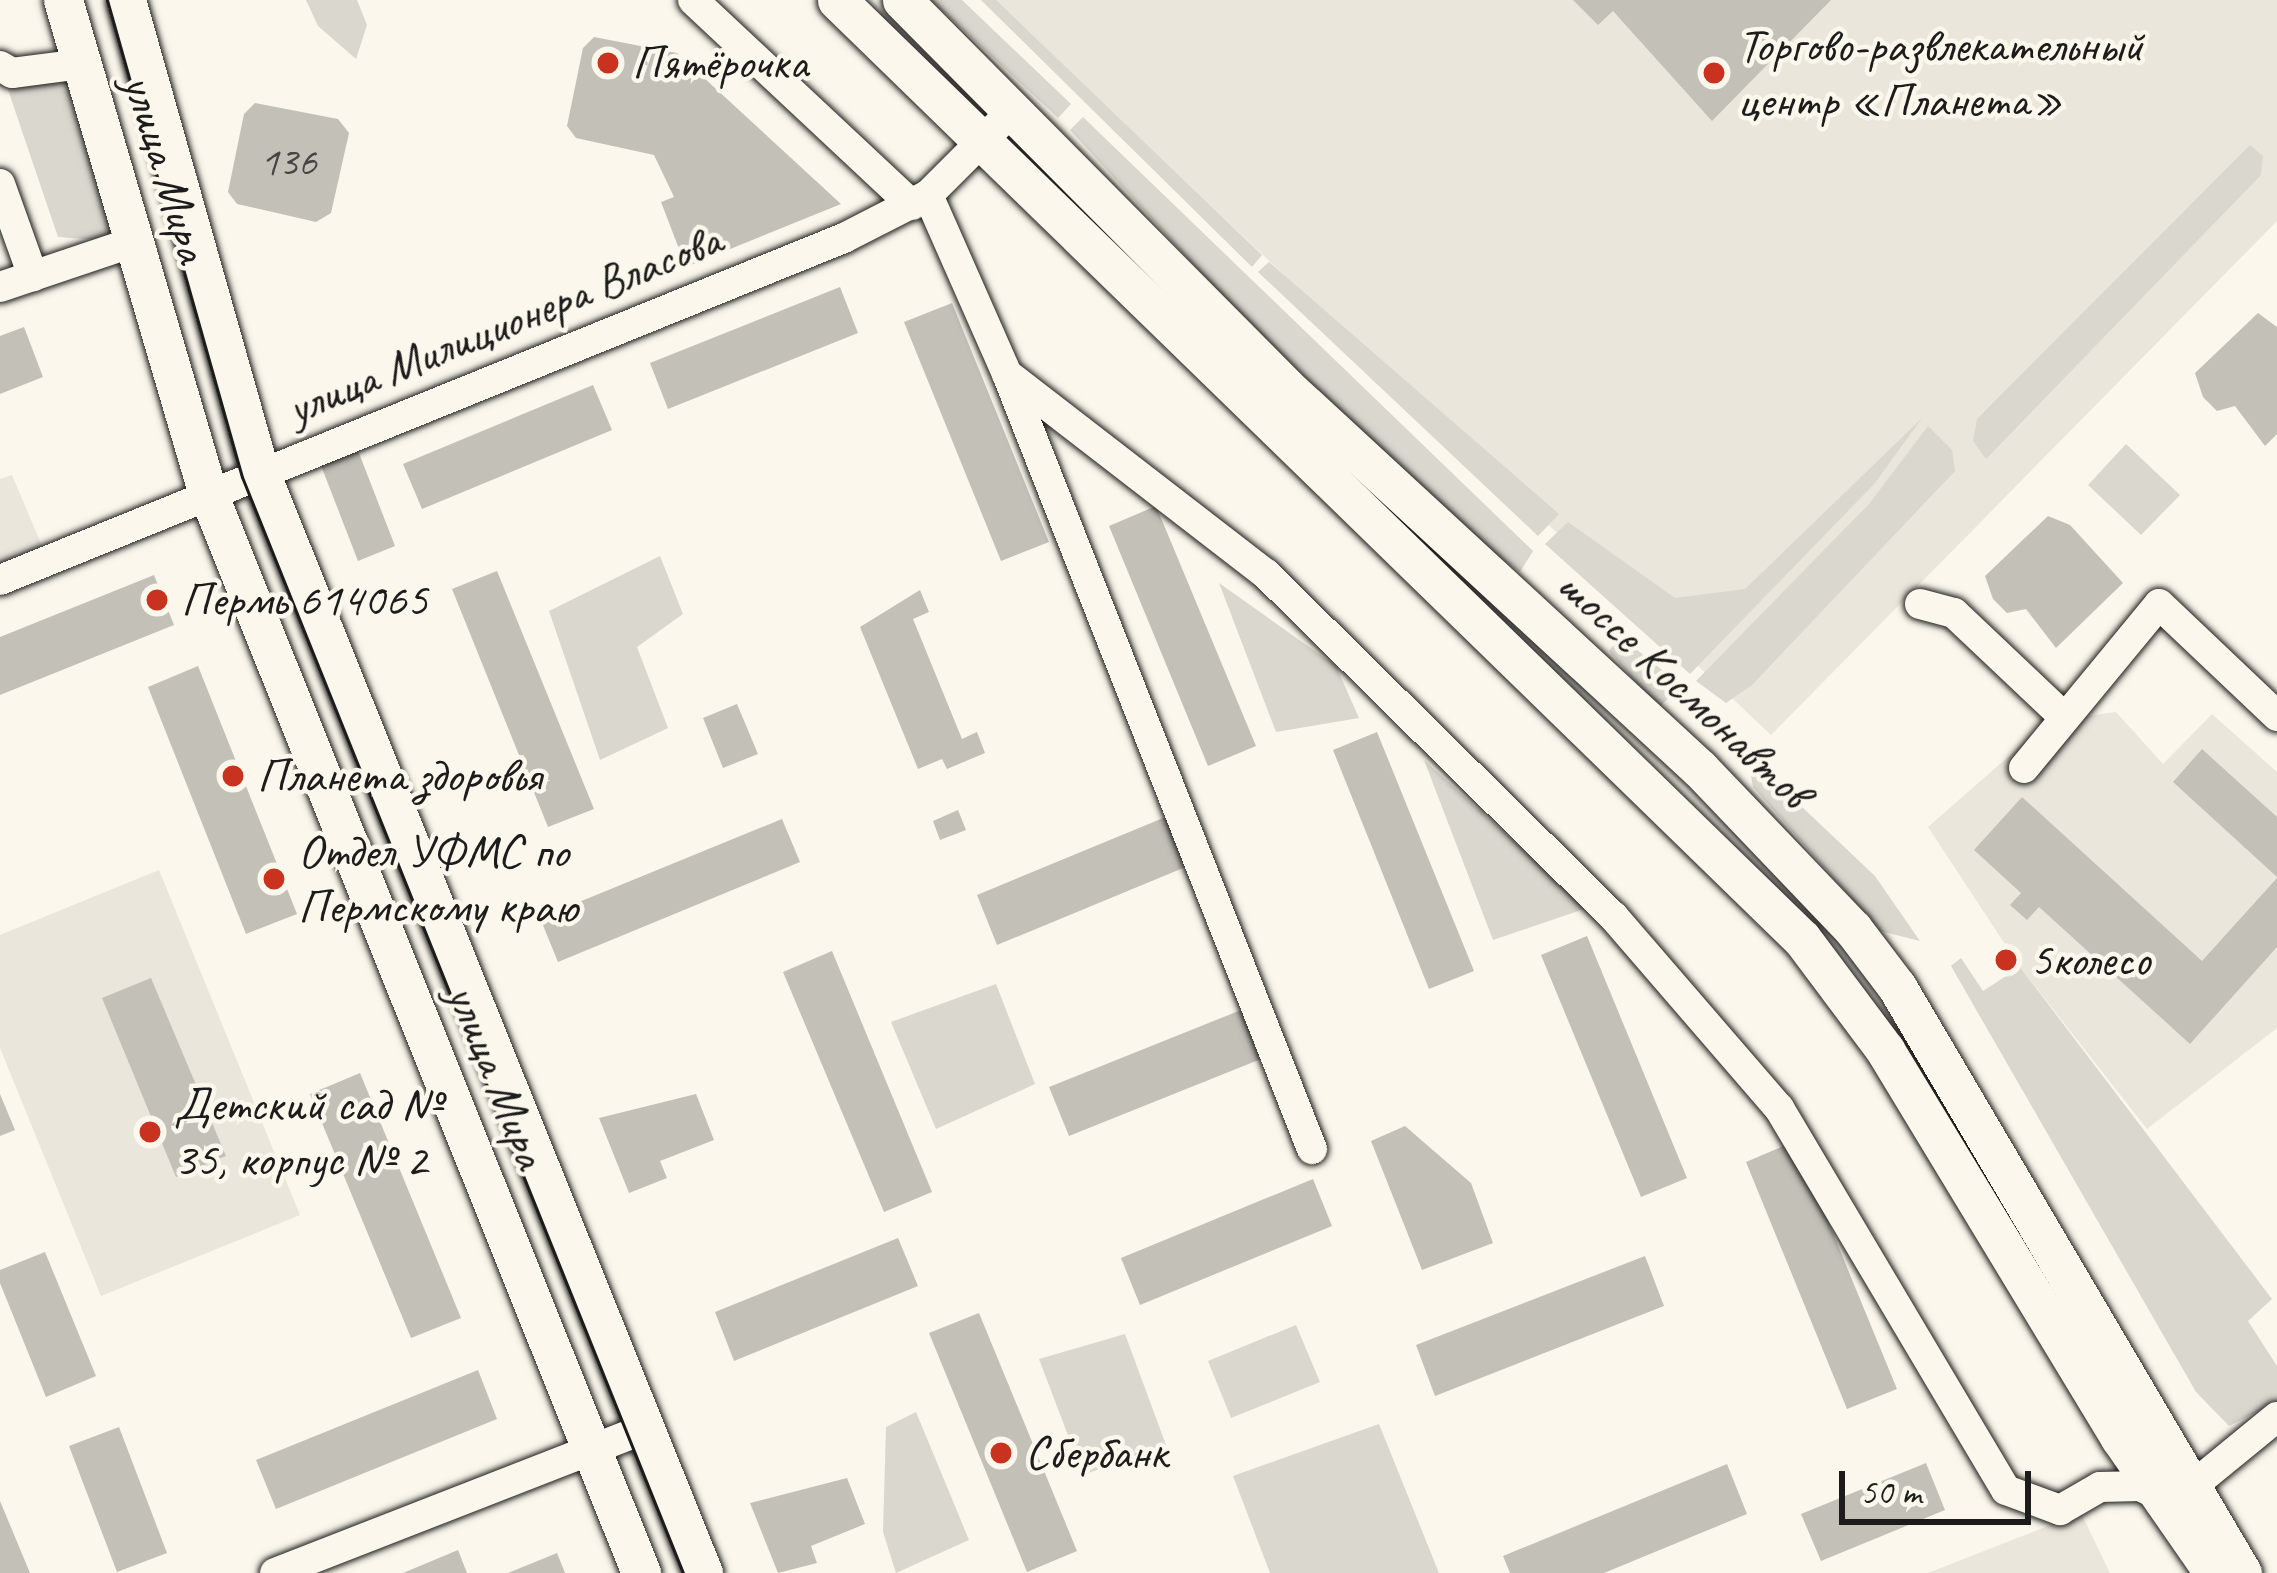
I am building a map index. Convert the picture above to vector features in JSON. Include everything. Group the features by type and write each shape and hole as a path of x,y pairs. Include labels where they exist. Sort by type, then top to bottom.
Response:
{"main road":[{"name":"улица Мира","path":"63,0 207,491 641,1573"},
{"name":"улица Мира","path":"127,0 259,470 703,1573"},
{"name":"шоссе Космонавтов","path":"837,0 1730,859 1813,951 1897,1068 2120,1438 2182,1495 2242,1573"},
{"name":"шоссе Космонавтов","path":"902,0 1286,387 1700,769 1852,929 1897,987 2182,1495 2214,1573"}],"street":[{"path":"693,0 920,200 1007,374 1312,1149"},
{"path":"0,66 82,64"},
{"name":"улица Милиционера Власова","path":"0,580 920,200 1014,109"},
{"path":"0,184 34,276"},
{"path":"0,287 134,242"},
{"path":"1007,374 1265,574 1613,916 1822,1169 2006,1490 2060,1510 2099,1487 2140,1486 2182,1495 2277,1418"},
{"path":"1920,604 1954,613 2063,716"},
{"path":"2024,768 2159,604 2277,716"},
{"path":"275,1573 644,1429"}],"shaded area":[{"path":"306,0 357,0 367,25 356,59 318,26"},
{"path":"931,0 962,0 1071,104 1058,118"},
{"path":"981,0 996,0 1262,255 1252,267"},
{"path":"993,0 2277,0 2277,221 1771,735"},
{"path":"68,80 114,241 58,237 7,87"},
{"path":"1083,117 1533,551 1520,572 1448,521 1261,338 1070,130"},
{"path":"2250,145 2263,156 2261,175 1986,459 1973,441 1977,419"},
{"path":"1269,262 1559,514 1538,536 1258,272"},
{"path":"1922,418 1875,483 1690,674 1545,544 1568,522 1675,598 1745,589"},
{"path":"1928,426 1952,450 1955,471 1752,685 1726,703 1696,681 1869,504"},
{"path":"2126,444 2180,495 2141,535 2088,485"},
{"path":"12,475 48,560 0,579 0,479"},
{"path":"660,556 683,614 637,647 668,728 600,760 549,611"},
{"path":"1219,583 1336,666 1359,718 1276,732"},
{"path":"1620,636 1682,686 1658,708 1609,651"},
{"path":"2116,712 2163,764 2212,714 2277,772 2277,1028 2147,1129 2020,967 1928,827 2049,721"},
{"path":"1747,755 1875,876 1920,941 1880,931 1753,787"},
{"path":"1424,760 1587,908 1493,940"},
{"name":"Детский сад № 35, корпус № 2","path":"159,870 300,1215 101,1296 0,1048 0,935"},
{"path":"1961,958 1983,991 2020,967 2272,1299 2248,1321 2277,1366 2277,1402 2229,1426 2196,1392 1951,966"},
{"path":"996,984 1035,1084 936,1129 891,1022"},
{"path":"1296,1325 1320,1382 1231,1418 1208,1361"},
{"path":"1125,1334 1166,1445 1083,1475 1039,1359"},
{"path":"916,1412 969,1540 896,1573 883,1532 886,1427"},
{"path":"1379,1424 1439,1573 1270,1573 1233,1476"},
{"path":"2081,1513 2110,1573 1928,1573"}],"building":[{"name":"Торгово-развлекательный центр «Планета»","path":"1573,0 1831,0 1712,121 1613,11 1598,25"},
{"path":"594,37 677,53 841,204 686,267 661,202 674,197 654,155 576,138 567,126 583,48"},
{"path":"255,103 338,119 349,133 331,213 316,222 237,204 228,192 244,114"},
{"path":"840,287 858,333 668,409 650,363"},
{"path":"952,303 1049,542 1001,561 904,322"},
{"path":"2258,313 2277,327 2277,434 2265,446 2235,406 2217,411 2203,397 2195,373"},
{"path":"24,327 43,377 0,394 0,336"},
{"path":"593,385 612,430 422,509 403,464"},
{"path":"357,448 395,546 358,561 320,463"},
{"path":"1156,506 1256,746 1208,766 1109,526"},
{"path":"2048,516 2070,525 2123,583 2056,648 2026,609 2007,613 1993,599 1985,576"},
{"path":"497,571 594,809 548,827 452,589"},
{"path":"154,575 174,625 0,695 0,637"},
{"path":"920,590 929,612 913,619 962,739 977,732 985,753 947,769 942,759 918,769 860,627"},
{"path":"198,666 297,914 246,934 148,687"},
{"path":"737,704 758,754 723,768 703,718"},
{"path":"1377,732 1474,971 1429,989 1333,750"},
{"path":"2202,749 2277,817 2277,877 2173,782"},
{"path":"2022,797 2202,961 2277,878 2277,947 2190,1044 2039,907 2027,920 2010,905 2021,893 1974,850"},
{"path":"958,810 966,830 940,840 933,821"},
{"path":"1168,816 1188,866 997,945 977,895"},
{"path":"782,819 800,862 558,962 540,918"},
{"path":"1587,936 1687,1178 1641,1197 1541,955"},
{"name":"5колесо","path":"2006,945 2020,967 2007,975 1993,953"},
{"path":"832,951 932,1192 884,1212 783,972"},
{"path":"151,978 226,1156 176,1177 102,998"},
{"path":"1246,1008 1266,1057 1069,1136 1049,1087"},
{"path":"360,1073 461,1318 411,1338 310,1094"},
{"path":"0,1094 15,1130 0,1136"},
{"path":"696,1094 714,1140 660,1161 667,1178 629,1193 599,1118"},
{"path":"1405,1126 1471,1183 1493,1243 1422,1270 1371,1141"},
{"path":"1795,1141 1897,1389 1847,1409 1746,1162"},
{"path":"1313,1179 1332,1226 1140,1305 1121,1258"},
{"path":"898,1238 918,1286 734,1361 715,1312"},
{"path":"45,1252 96,1376 46,1397 0,1283 0,1270"},
{"path":"1645,1256 1664,1306 1435,1396 1416,1345"},
{"path":"979,1313 1077,1551 1027,1572 929,1333"},
{"path":"478,1370 497,1419 276,1509 256,1460"},
{"path":"119,1427 167,1553 117,1572 69,1446"},
{"path":"1926,1463 1945,1510 1821,1561 1801,1514"},
{"path":"1727,1464 1747,1514 1604,1573 1510,1573 1503,1556"},
{"path":"847,1478 865,1524 811,1546 817,1563 778,1573 750,1503"},
{"path":"0,1501 30,1573 0,1573"},
{"path":"458,1550 467,1573 403,1573"},
{"path":"557,1553 565,1573 508,1573"}],"tram line":[{"path":"107,0 242,477 683,1573"}],"place":[{"name":"Пятёрочка","path":"608,63"},
{"name":"Торгово-развлекательный центр «Планета»","path":"1714,73"},
{"name":"Пермь 614065","path":"157,600"},
{"name":"Планета здоровья","path":"233,776"},
{"name":"Отдел УФМС по Пермскому краю","path":"274,879"},
{"name":"5колесо","path":"2006,960"},
{"name":"Детский сад № 35, корпус № 2","path":"150,1132"},
{"name":"Сбербанк","path":"1001,1453"}]}
